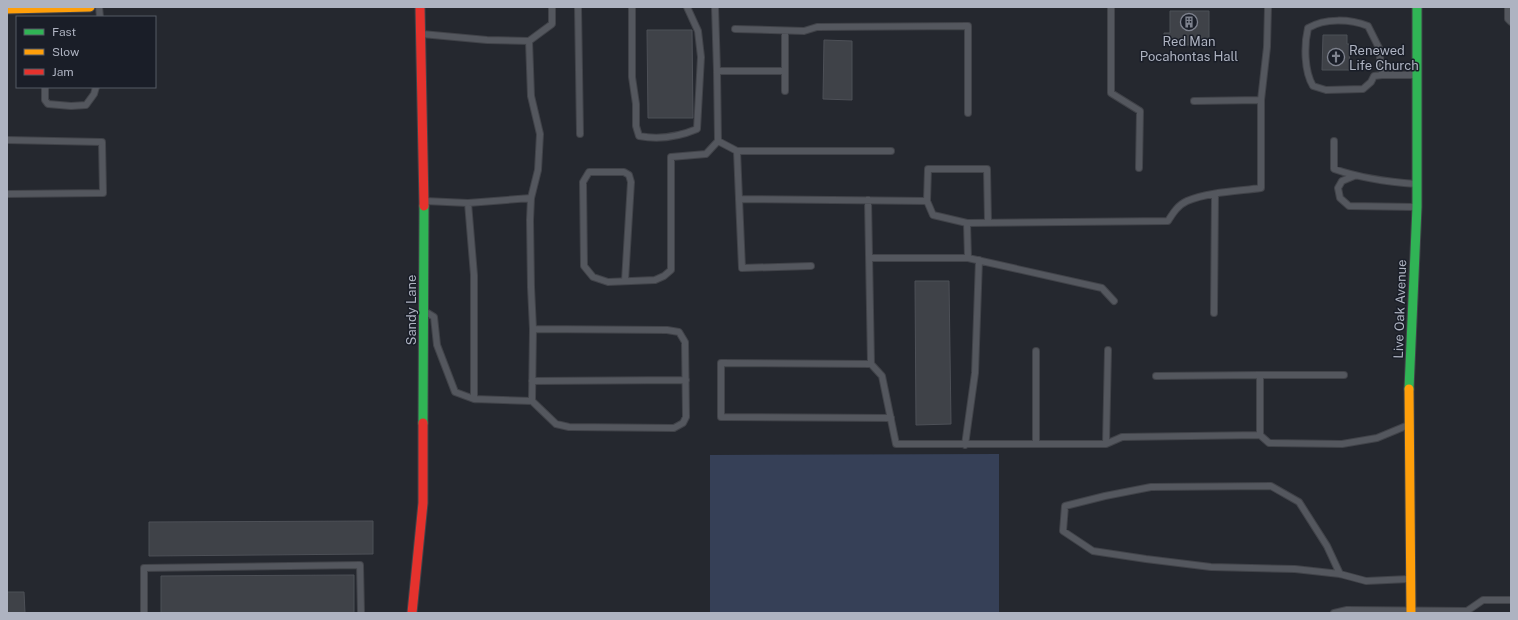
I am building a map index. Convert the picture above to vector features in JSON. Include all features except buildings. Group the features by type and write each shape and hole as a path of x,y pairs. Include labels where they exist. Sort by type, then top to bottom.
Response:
{"street":[{"path":"7,9 44,13 90,7"},
{"name":"Sandy Lane","path":"412,613 423,503 424,201 420,7"},
{"name":"Live Oak Avenue","path":"1411,611 1409,386 1417,207 1417,7"}],"lane":[{"path":"421,34 486,40 529,41 552,24 552,7"},
{"path":"578,7 580,134"},
{"path":"632,7 632,77 636,104 636,126 639,136 654,139 681,136 697,129 701,57 698,31 687,7"},
{"path":"625,281 632,182 629,175 624,172 589,172 583,182 584,266 593,277 608,282 655,280 664,276 671,270 671,157 706,154 718,141 715,7"},
{"path":"1111,7 1111,93 1140,111 1139,168"},
{"path":"988,222 988,169 928,169 927,201 933,215 967,223 988,222 1052,224 1168,221 1174,211 1187,202 1215,195 1261,188 1261,100 1267,47 1268,7"},
{"path":"1508,7 1508,19 1511,22"},
{"path":"1382,75 1379,48 1373,32 1368,26 1334,21 1317,23 1308,28 1306,38 1308,78 1312,86 1326,90 1363,89 1371,82 1374,76 1417,75"},
{"path":"735,29 804,31 817,27 968,26 968,112"},
{"path":"785,31 785,91"},
{"path":"529,41 531,96 540,134 538,170 531,198 530,287 533,329 532,401"},
{"path":"717,71 785,71"},
{"path":"44,88 45,100 48,104 71,106 86,105 94,94 96,88"},
{"path":"1194,101 1261,100"},
{"path":"7,140 102,142 104,193 7,194"},
{"path":"1334,140 1334,169 1354,176 1388,182 1417,184"},
{"path":"718,141 737,151 891,151"},
{"path":"737,151 742,268 811,266"},
{"path":"1354,176 1342,181 1338,188 1340,198 1349,206 1417,207"},
{"path":"1214,314 1215,195"},
{"path":"424,201 468,203 531,198"},
{"path":"739,199 927,201"},
{"path":"868,200 871,364 882,376 896,444 1106,444 1122,437 1260,435 1269,443 1342,444 1377,438 1410,425"},
{"path":"468,203 474,275 474,399"},
{"path":"967,223 968,258"},
{"path":"869,258 968,258 1102,288 1114,301"},
{"path":"965,445 976,373 979,260"},
{"path":"424,310 434,317 437,345 455,392 474,399 532,401 556,424 569,427 674,428 683,423 686,417 685,342 679,332 667,330 533,329"},
{"path":"1106,444 1108,350"},
{"path":"1036,351 1036,444"},
{"path":"871,364 721,364 721,417 891,418"},
{"path":"1260,375 1260,435"},
{"path":"1156,376 1344,375"},
{"path":"532,381 686,380"},
{"path":"1340,574 1327,546 1299,502 1271,486 1151,487 1065,506 1063,531 1093,551 1211,567 1295,569 1340,574 1366,581 1411,579"},
{"path":"144,613 144,568 360,565 361,613"},
{"path":"1334,613 1347,610 1468,612 1483,600 1511,600"}],"water":[{"path":"999,454 999,613 710,613 710,455"}],"traffic: fast":[{"path":"1409,389 1417,207 1417,7"},
{"path":"423,423 424,206"}],"traffic: slow":[{"path":"7,9 90,7"},
{"path":"1409,389 1411,613"}],"traffic: jam":[{"path":"420,7 424,206"},
{"path":"412,613 423,503 423,423"}],"place":[{"name":"Red Man Pocahontas Hall","path":"1189,22"},
{"name":"Renewed Life Church","path":"1336,57"}]}
